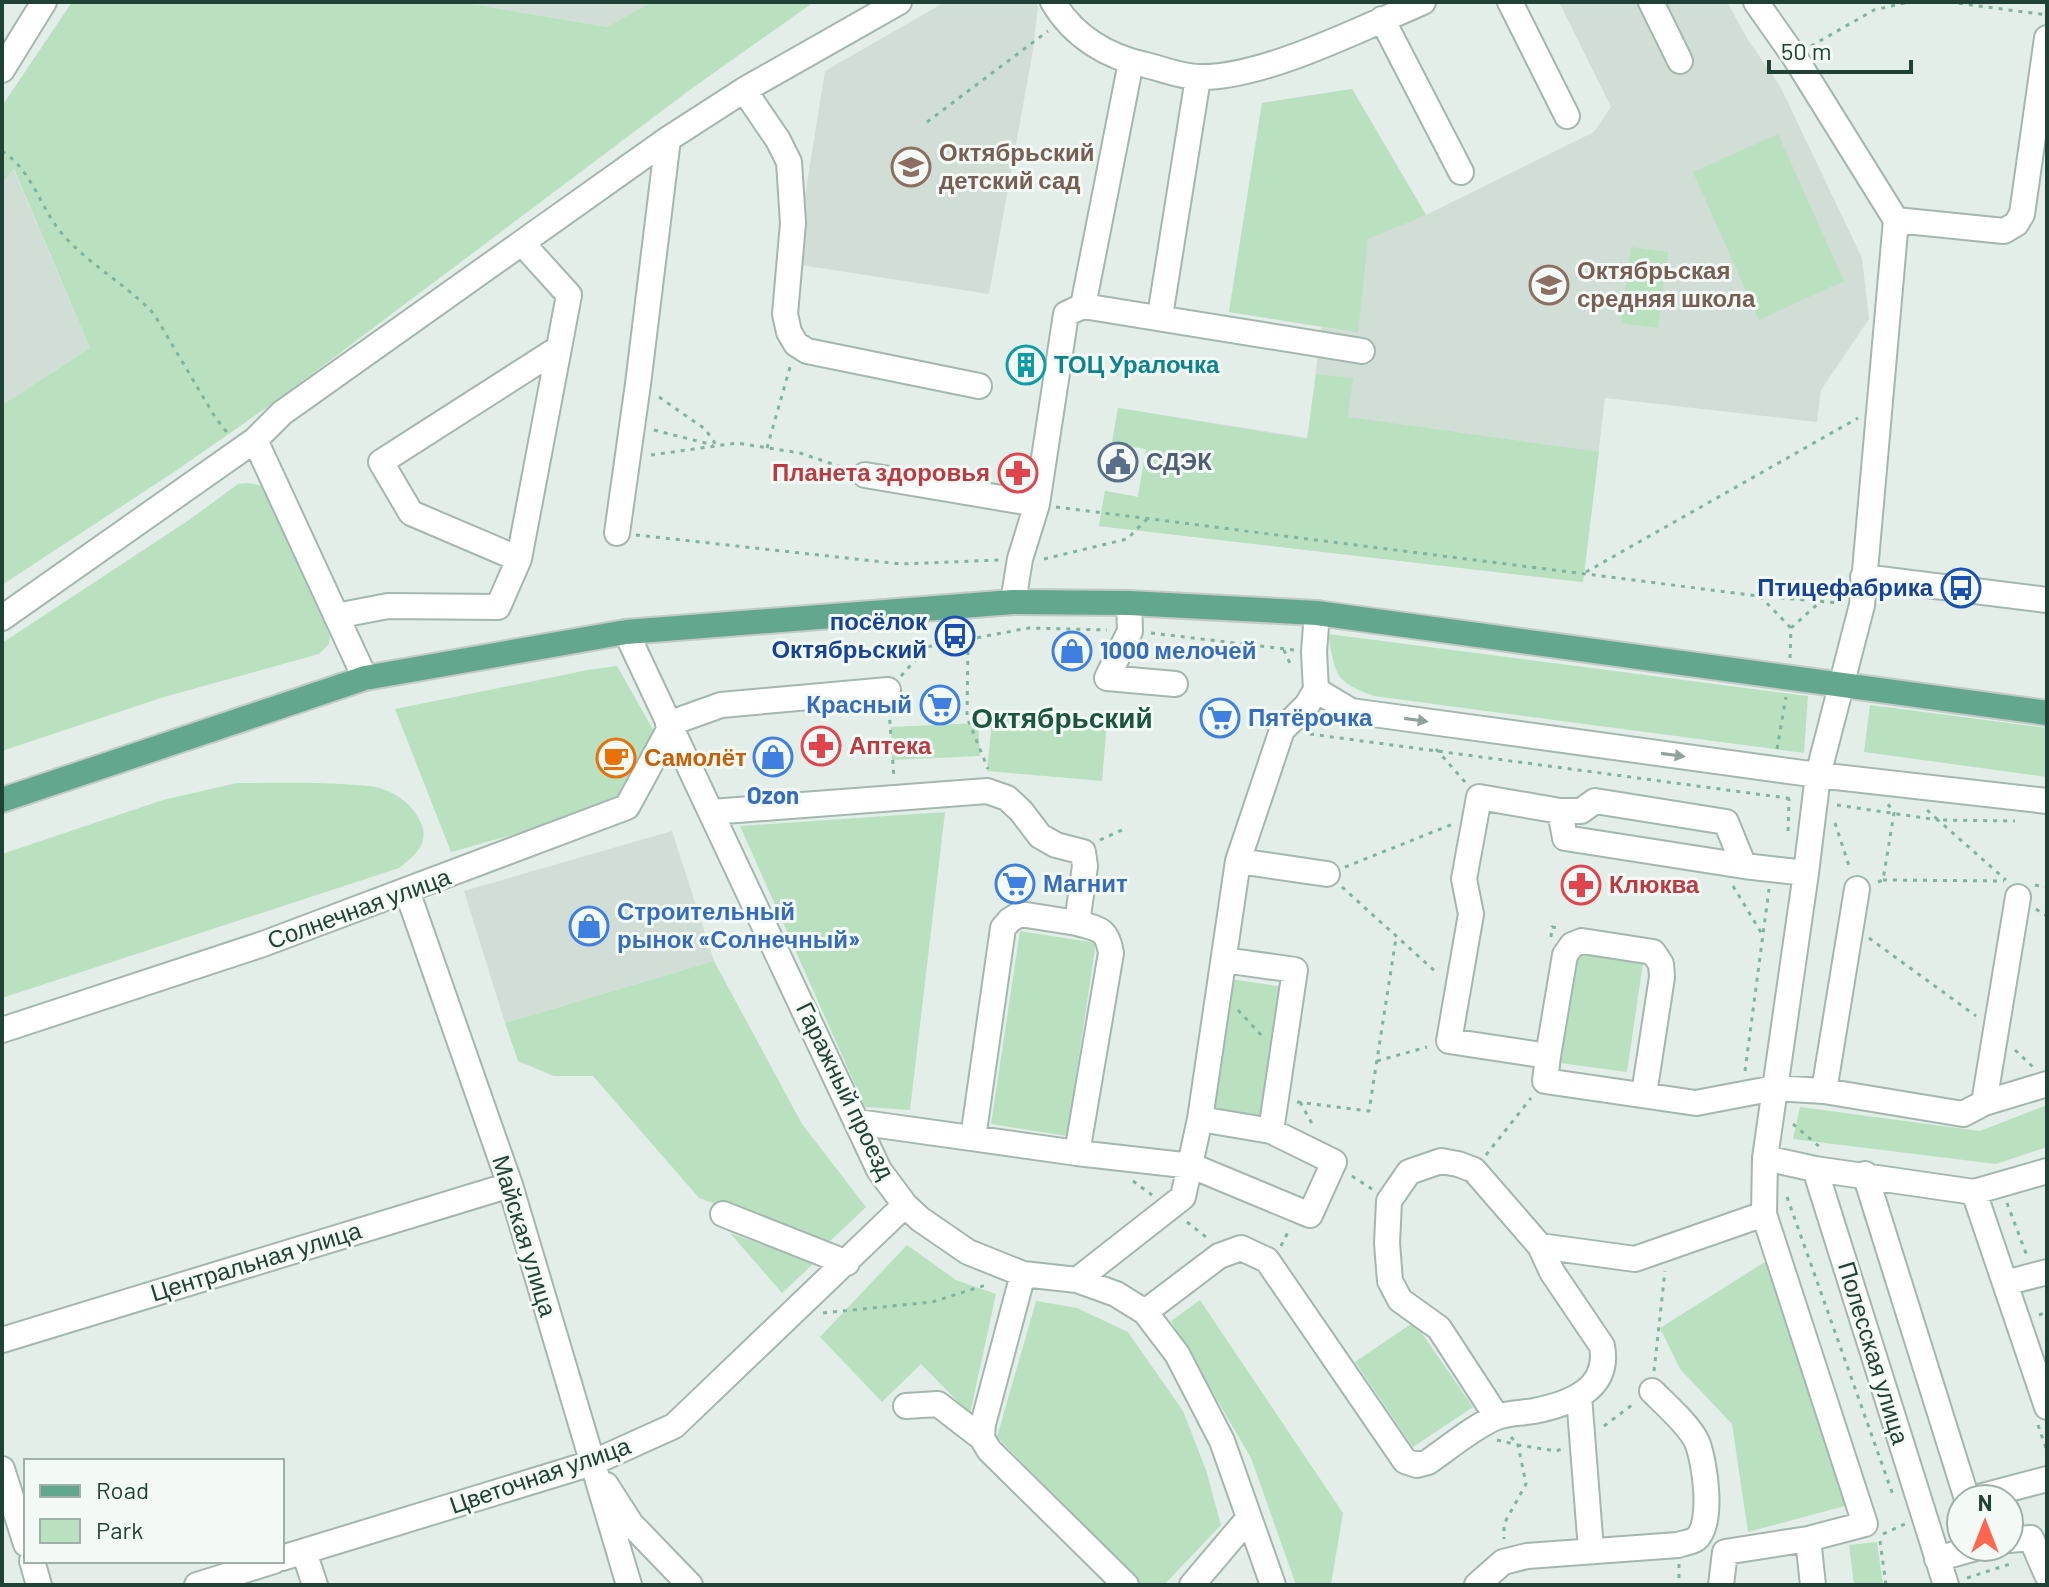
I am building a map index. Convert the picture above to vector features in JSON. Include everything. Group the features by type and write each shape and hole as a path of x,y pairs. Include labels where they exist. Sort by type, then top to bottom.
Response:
{"main road":[{"path":"2,800 365,678 626,632 1013,602 1129,603 1317,613 2047,713"}],"street":[{"path":"2,70 44,2"},
{"path":"2,618 255,440 282,413 668,139 744,90 899,2"},
{"path":"1058,11 1094,46 1131,62 1198,78 1251,71 1423,2"},
{"path":"1510,2 1567,116"},
{"path":"1651,2 1680,61"},
{"path":"1721,1585 1725,1552 1808,1539 1865,1524 1764,1214 1765,1158 1806,873 1821,803 1818,775 1862,605 1896,220 1794,56 1756,2"},
{"path":"1382,19 1461,172"},
{"path":"1896,220 2004,231 2016,224 2022,214 2047,38"},
{"path":"1083,306 1131,62"},
{"path":"1160,316 1198,78"},
{"path":"744,90 789,162 793,223 785,314 789,332 796,344 807,351 979,386"},
{"path":"617,533 668,139"},
{"path":"336,616 388,606 498,607 519,559 569,295 522,243"},
{"path":"1013,602 1031,559 1066,314 1083,306 1362,351"},
{"path":"519,559 411,513 381,462 559,348"},
{"path":"255,440 365,678"},
{"path":"865,475 1037,504"},
{"path":"1863,577 2047,600"},
{"path":"1129,603 1130,631 1107,678 1175,684"},
{"path":"1077,1280 1183,1197 1200,1119 1238,861 1282,730 1307,705 1316,690 1314,652 1317,613"},
{"name":"Гаражный проезд","path":"626,632 879,1170 905,1205 941,1236 968,1252 1023,1274 1077,1280 1116,1294 1145,1312 1177,1354 1222,1441 1273,1585"},
{"path":"669,726 721,705 888,690"},
{"path":"1316,690 1351,711 1818,775 2047,801"},
{"name":"Солнечная улица","path":"2,1030 263,944 627,807 669,726"},
{"path":"711,812 987,791 1007,798 1040,836 1056,845 1078,849 1085,855 1077,923"},
{"path":"1548,1056 1449,1041 1471,914 1464,879 1477,806 1581,811 1595,801 1726,822 1744,866"},
{"path":"1560,811 1565,838 1806,873"},
{"path":"1238,861 1327,874"},
{"path":"1824,1091 1857,889"},
{"path":"1984,1103 1996,1031 2012,889"},
{"name":"Майская улица","path":"407,891 510,1185 629,1585"},
{"path":"973,1138 1003,928 1020,914 1077,923 1101,930 1109,938 1111,953 1077,1153"},
{"path":"1644,1094 1662,977 1661,964 1653,952 1582,941 1572,945 1565,955 1545,1081 1696,1103 1824,1091 1963,1114 2042,1077"},
{"path":"1224,960 1295,970 1271,1131"},
{"path":"857,1122 1192,1166 1310,1215 1334,1162 1271,1131 1200,1119"},
{"path":"1765,1158 1814,1160 1865,1174 1974,1192 2047,1171"},
{"name":"Полесская улица","path":"1814,1160 1937,1559 1951,1583"},
{"path":"1145,1312 1226,1253 1241,1248 1249,1250 1270,1265 1405,1461 1417,1465 1428,1462 1497,1417 1540,1410 1579,1396 1594,1385 1602,1373 1602,1346 1552,1272 1540,1246 1474,1170 1441,1161 1409,1172 1389,1201 1387,1243 1390,1281 1400,1300 1439,1328 1497,1417"},
{"path":"1865,1174 1964,1483"},
{"name":"Центральная улица","path":"2,1340 510,1185"},
{"path":"1974,1192 2005,1283 2039,1359 2047,1407"},
{"name":"Цветочная улица","path":"293,1555 592,1463 674,1426 905,1205"},
{"path":"723,1214 847,1263"},
{"path":"1540,1246 1635,1259 1764,1214"},
{"path":"2005,1283 2039,1270"},
{"path":"982,1438 983,1424 1023,1274"},
{"path":"1477,1585 1503,1562 1527,1556 1678,1545 1695,1540 1703,1529 1705,1472 1696,1440 1652,1391"},
{"path":"1579,1396 1591,1550"},
{"path":"906,1406 938,1404 982,1438 989,1450 1126,1585"},
{"path":"592,1463 631,1524 690,1585"},
{"path":"2,1469 24,1538"},
{"path":"2025,1485 2047,1479"},
{"path":"1192,1585 1248,1519"},
{"path":"2025,1542 2031,1538 2047,1575"},
{"path":"1808,1539 1813,1585"},
{"path":"293,1555 315,1585"},
{"path":"1937,1559 1945,1557"},
{"path":"33,1563 39,1585"},
{"path":"197,1585 268,1563"}],"path":[{"path":"1794,56 1874,10 1909,2"},
{"path":"1949,2 2047,15"},
{"path":"927,122 1058,11"},
{"path":"2,151 25,171 63,235 88,260 142,301 154,314 215,417 236,445 255,440"},
{"path":"767,448 796,344"},
{"path":"638,384 705,429 717,446"},
{"path":"1585,572 1879,406"},
{"path":"632,425 717,446"},
{"path":"628,458 737,443 800,453 865,475"},
{"path":"1037,504 1759,596 1862,605"},
{"path":"617,533 901,564 1031,559 1127,539 1148,518"},
{"path":"1759,596 1791,628"},
{"path":"896,798 888,690 927,647 1029,628 1130,631 1314,652"},
{"path":"968,640 967,717 998,795"},
{"path":"1282,730 1938,820 2016,821"},
{"path":"1436,749 1477,806 1327,874 1458,992"},
{"path":"1821,803 1857,889 1883,880 2012,889"},
{"path":"1883,880 1894,813"},
{"path":"1938,820 2012,889"},
{"path":"1718,862 1763,936"},
{"path":"1851,924 1996,1031 2042,1077"},
{"path":"1550,942 1552,927 1568,930"},
{"path":"1277,1086 1286,1101 1369,1111 1397,937"},
{"path":"1219,989 1282,1057"},
{"path":"1377,1061 1449,1041"},
{"path":"1474,1170 1545,1081"},
{"path":"1773,1097 1826,1152 1814,1160"},
{"path":"2005,1196 2039,1270"},
{"path":"1787,1197 1893,1495"},
{"path":"1270,1265 1300,1210"},
{"path":"1518,1445 1556,1451 1583,1442 1652,1391 1668,1246"},
{"path":"792,1316 932,1302 1023,1274"},
{"path":"1497,1417 1518,1445 1526,1484 1504,1524 1503,1562"},
{"path":"1904,1525 1908,1537"},
{"path":"1879,1536 1886,1585"},
{"path":"1951,1583 1990,1563"}],"shaded area":[{"path":"460,2 652,2 607,27"},
{"name":"Октябрьский детский сад","path":"945,2 1035,2 1038,6 1033,50 989,294 794,264 825,71"},
{"name":"Октябрьская средняя школа","path":"1559,2 1727,2 1748,40 1780,86 1862,258 1869,319 1821,390 1817,422 1605,398 1583,582 1099,526 1105,491 1138,497 1146,449 1112,443 1118,408 1308,438 1321,327 1229,312 1262,103 1352,89 1426,215 1594,132 1611,107"},
{"path":"13,168 90,348 2,405 2,183"},
{"name":"Строительный рынок «Солнечный»","path":"672,831 714,961 505,1023 464,891"}],"green space":[{"path":"72,2 460,2 607,27 652,2 814,2 691,89 276,401 2,585 2,405 90,348 14,169 2,183 2,106"},
{"path":"1352,89 1426,215 1368,239 1358,332 1229,312 1262,103"},
{"path":"1778,134 1844,281 1759,320 1693,172"},
{"path":"1631,247 1668,252 1658,328 1621,323"},
{"path":"1316,374 1353,378 1348,417 1599,452 1583,582 1099,526 1105,491 1138,497 1146,449 1112,443 1118,408 1307,439"},
{"path":"238,484 263,486 330,636 329,644 319,654 164,697 2,751 2,643 189,520"},
{"path":"1328,634 1808,696 1804,753 1374,696 1351,686 1339,675"},
{"path":"617,666 659,740 611,807 451,852 395,709"},
{"path":"1870,705 2047,728 2047,777 1864,752"},
{"path":"993,711 1107,722 1102,781 987,771"},
{"path":"978,723 980,756 892,760 891,727"},
{"path":"237,783 329,783 380,788 399,797 414,811 423,830 422,843 399,868 2,998 2,854 163,800"},
{"path":"945,812 910,1110 865,1107 740,826"},
{"path":"1020,931 1096,943 1067,1136 991,1124"},
{"path":"1576,953 1643,963 1627,1072 1560,1063"},
{"path":"714,961 802,1124 866,1207 826,1245 699,1198 593,1076 554,1076 518,1061 505,1023"},
{"path":"1230,979 1284,987 1264,1116 1211,1108"},
{"path":"2047,1105 2047,1147 1996,1164 1793,1139 1800,1107 1980,1131"},
{"path":"730,1233 814,1263 782,1293"},
{"path":"907,1245 956,1280 996,1294 970,1414 921,1364 882,1402 820,1337"},
{"path":"1776,1255 1852,1504 1748,1532 1732,1424 1680,1369 1660,1328"},
{"path":"1200,1300 1343,1513 1331,1585 1296,1585 1251,1458 1171,1321"},
{"path":"1036,1301 1077,1308 1128,1332 1183,1411 1206,1470 1221,1525 1164,1585 1142,1585 997,1437"},
{"path":"1414,1322 1473,1407 1413,1447 1355,1362"},
{"path":"1877,1542 1883,1585 1854,1585 1849,1545"}],"place":[{"name":"Октябрьский детский сад","path":"911,167"},
{"name":"Октябрьская средняя школа","path":"1549,285"},
{"name":"ТОЦ Уралочка","path":"1026,365"},
{"name":"СДЭК","path":"1118,462"},
{"name":"Планета здоровья","path":"1018,473"},
{"name":"Птицефабрика","path":"1961,588"},
{"name":"посёлок Октябрьский","path":"955,636"},
{"name":"1000 мелочей","path":"1072,651"},
{"name":"Красный","path":"940,705"},
{"name":"Пятёрочка","path":"1220,718"},
{"name":"Аптека","path":"821,746"},
{"name":"Ozon","path":"773,757"},
{"name":"Самолёт","path":"616,758"},
{"name":"Магнит","path":"1015,884"},
{"name":"Клюква","path":"1581,885"},
{"name":"Строительный рынок «Солнечный»","path":"589,926"}],"district":[{"name":"Октябрьский","path":"1062,718"}]}
